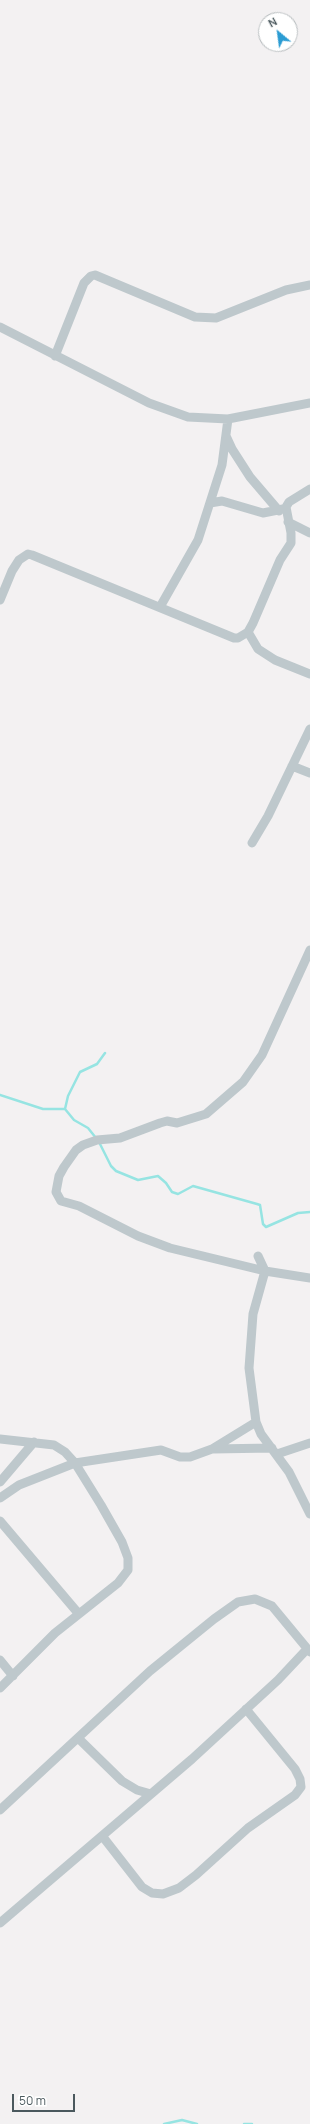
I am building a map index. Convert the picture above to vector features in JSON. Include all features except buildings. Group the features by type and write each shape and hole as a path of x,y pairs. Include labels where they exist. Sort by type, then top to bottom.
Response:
{"street":[{"path":"55,356 84,283 91,276 95,275 195,317 202,318 216,318 286,290 310,285"},
{"path":"0,327 148,403 188,417 228,420 310,403"},
{"path":"160,607 198,540 222,465 228,420"},
{"path":"0,600 12,571 19,560 28,554 64,566 234,638 243,636 248,632 280,560 291,543 291,532 282,509 250,477 232,449 226,436"},
{"path":"210,503 222,501 264,512 282,509 289,502 310,489"},
{"path":"288,522 310,533"},
{"path":"248,632 258,649 281,663 310,674"},
{"path":"252,843 268,816 310,729"},
{"path":"292,766 310,773"},
{"path":"310,950 262,1055 243,1082 206,1114 177,1123 167,1121 120,1138 98,1140 83,1145 76,1150 64,1166 59,1176 56,1192 61,1201 79,1206 138,1236 170,1248 265,1271 310,1278"},
{"path":"258,1256 265,1271 253,1314 249,1368 256,1422 262,1434 289,1472 310,1514"},
{"path":"0,1498 19,1485 75,1464 161,1450 180,1457 190,1457 212,1449 256,1422"},
{"path":"0,1439 54,1445 65,1452 75,1464 122,1542 128,1558 128,1570 118,1583 78,1613 30,1657 0,1688"},
{"path":"0,1482 34,1442"},
{"path":"212,1449 274,1451 310,1443"},
{"path":"0,1521 78,1613"},
{"path":"0,1810 150,1671 214,1619 238,1602 255,1599 272,1606 309,1650 278,1680 103,1837 22,1903 0,1923"},
{"path":"0,1660 13,1676"},
{"path":"103,1837 142,1887 152,1893 163,1894 178,1888 196,1875 248,1828 295,1795 301,1787 300,1779 295,1769 246,1709"},
{"path":"78,1738 122,1781 137,1790 151,1794"}],"waterway":[{"path":"96,1138 88,1128 74,1120 65,1109 68,1096 80,1072 97,1064 105,1053"},
{"path":"0,1095 43,1109 65,1109"},
{"path":"99,1142 111,1166 116,1171 138,1180 158,1176 166,1183 172,1192 178,1194 193,1186 260,1205 263,1224 266,1227 298,1213 310,1212"},
{"path":"164,2124 182,2120 197,2124"},
{"path":"244,2124 252,2124"}]}
